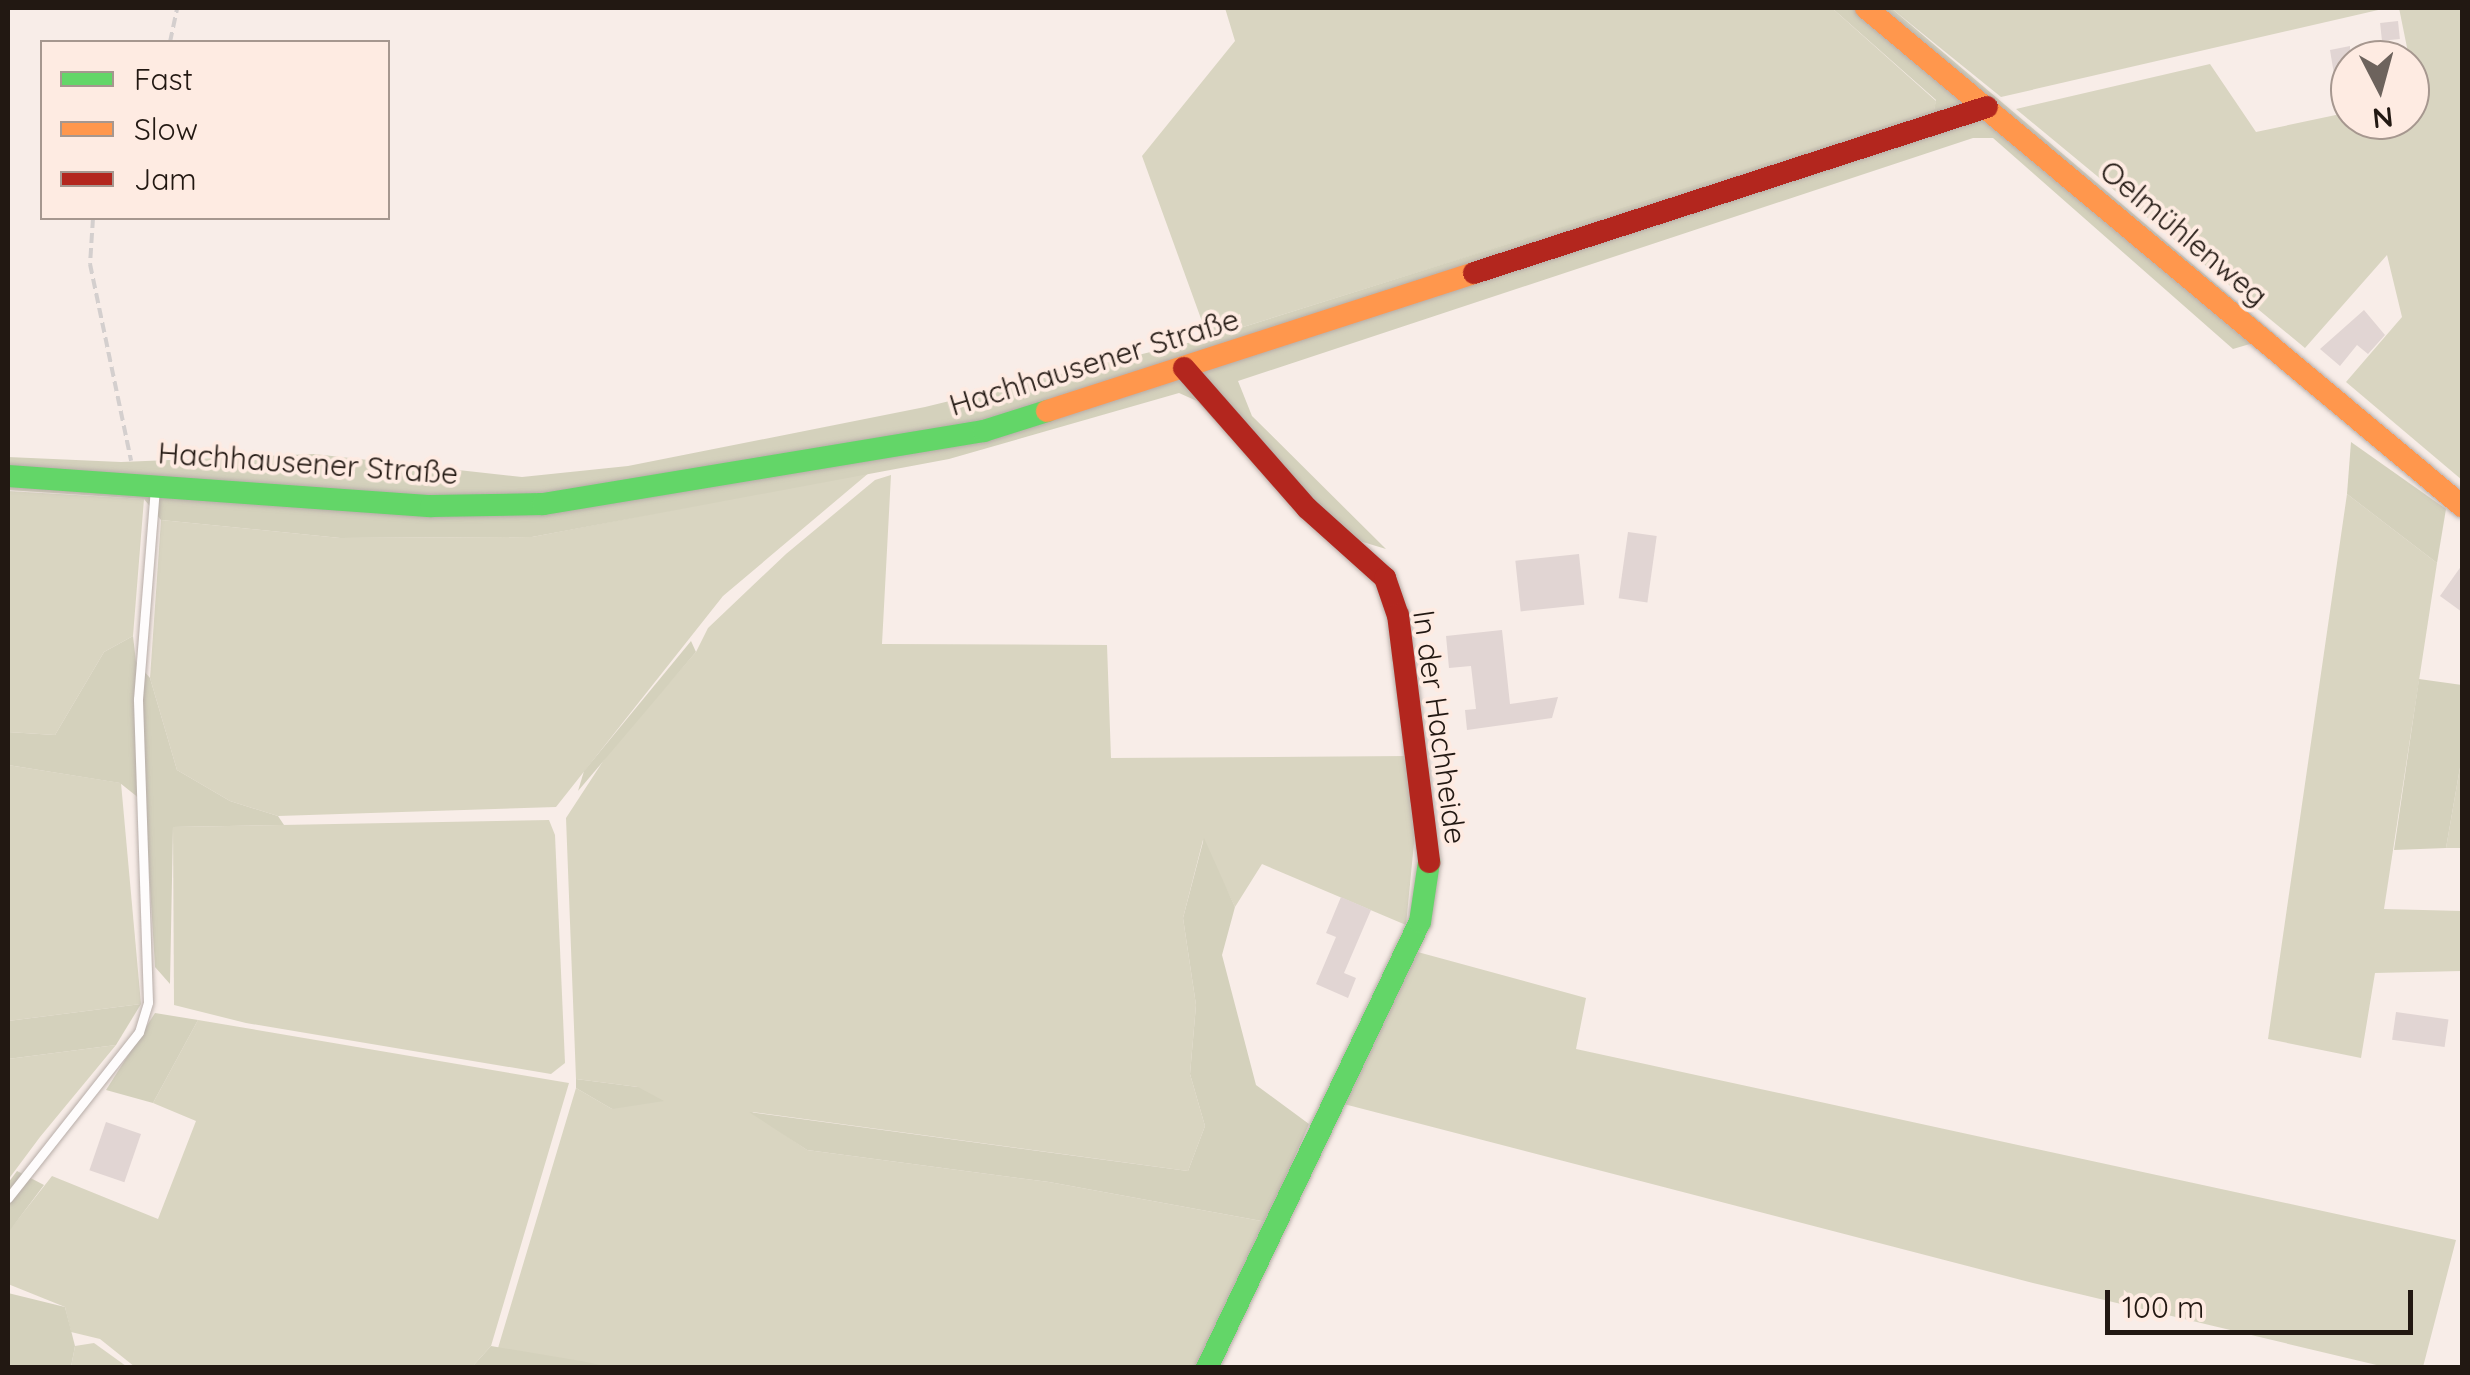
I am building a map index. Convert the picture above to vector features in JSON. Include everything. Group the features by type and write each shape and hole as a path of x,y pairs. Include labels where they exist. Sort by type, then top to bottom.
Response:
{"street":[{"name":"Oelmühlenweg","path":"1866,8 2462,506"},
{"name":"Hachhausener Straße","path":"8,476 146,481 431,506 543,504 984,430 1987,107"},
{"name":"In der Hachheide","path":"1184,368 1307,508 1385,578 1398,614 1429,860 1420,922 1207,1368"}],"lane":[{"path":"8,1198 140,1032 148,1002 138,698 146,481"}],"path":[{"path":"170,40 177,8"},
{"path":"93,220 90,264 146,481"}],"shaded area":[{"path":"1225,8 1832,8 1936,101 1934,111 1208,338 1142,156 1235,41"},
{"path":"1832,8 1891,8 2277,336 2233,349 1993,138 1973,138 1238,381 1252,416 1386,549 1313,527 1197,401 1179,393 949,459 532,537 340,538 161,520 144,499 8,490 8,457 121,462 314,454 522,477 628,466 925,407 1208,338 1934,110 1936,100"},
{"path":"1891,8 2387,8 2001,97"},
{"path":"2399,8 2462,8 2462,480 2346,382 2402,317 2387,255 2305,348 2016,109 2210,64 2256,132 2330,116 2330,140 2430,140 2430,40 2405,40"},
{"path":"2351,442 2446,509 2437,563 2347,494"},
{"path":"870,472 723,596 556,807 278,816 230,801 177,770 150,678 161,520 340,538 532,537"},
{"path":"891,475 882,644 1107,645 1111,758 1407,756 1415,833 1406,925 1262,864 1235,907 1203,840 1183,918 1196,1005 1190,1074 1205,1126 1188,1171 752,1112 807,1150 1049,1182 1267,1222 1198,1367 610,1368 498,1348 576,1088 612,1109 638,1087 576,1079 566,818 609,752 696,652 708,628 786,554 875,480"},
{"path":"8,491 144,499 133,636 104,652 55,735 8,732"},
{"path":"2347,494 2437,563 2384,909 2462,911 2462,971 2375,973 2361,1058 2268,1039"},
{"path":"133,636 136,662 150,678 177,770 230,801 278,816 284,825 173,827 170,984 155,967 145,803 120,783 8,765 8,732 55,735 104,652"},
{"path":"691,641 696,652 578,791 584,771"},
{"path":"2419,679 2462,685 2462,756 2446,848 2394,850"},
{"path":"2462,756 2462,848 2446,848"},
{"path":"8,765 121,783 141,1004 8,1021"},
{"path":"549,820 555,835 565,1063 551,1074 246,1023 174,1005 173,827"},
{"path":"1204,838 1235,907 1222,955 1256,1085 1309,1124 1267,1222 1049,1182 807,1150 749,1112 1188,1171 1205,1126 1190,1074 1196,1005 1183,918"},
{"path":"1414,951 1586,998 1576,1049 2456,1240 2423,1367 2385,1367 2033,1283 1340,1103"},
{"path":"141,1004 116,1045 8,1059 8,1021"},
{"path":"155,1013 198,1020 153,1103 106,1090"},
{"path":"198,1020 569,1083 491,1346 472,1367 135,1367 100,1339 71,1332 65,1307 8,1284 8,1232 52,1176 158,1219 196,1121 153,1103"},
{"path":"116,1045 40,1137 8,1180 8,1059"},
{"path":"576,1079 638,1087 664,1101 612,1109 576,1088"},
{"path":"17,1171 44,1185 8,1233 8,1183"},
{"path":"8,1293 65,1307 75,1346 71,1367 8,1367"},
{"path":"94,1343 126,1367 71,1367 75,1346"},
{"path":"491,1346 581,1361 610,1367 472,1367"}],"building":[{"path":"2398,21 2400,39 2382,40 2380,23"},
{"path":"2364,310 2385,335 2368,354 2357,345 2340,366 2320,349"},
{"path":"1628,532 1657,536 1647,602 1619,598"},
{"path":"1579,554 1584,605 1521,611 1515,561"},
{"path":"2462,565 2462,612 2440,596"},
{"path":"1502,630 1510,704 1558,697 1552,718 1467,730 1465,710 1476,709 1471,666 1449,668 1446,636"},
{"path":"1341,897 1371,910 1344,973 1356,978 1348,998 1316,984 1336,937 1326,933"},
{"path":"2396,1012 2448,1019 2445,1047 2392,1040"},
{"path":"106,1122 141,1134 124,1182 89,1170"}],"traffic: fast":[{"path":"8,476 431,506 543,504 984,431 1047,411"},
{"path":"1207,1368 1420,922 1429,862"}],"traffic: slow":[{"path":"1866,8 2462,506"},
{"path":"1047,411 1474,273"}],"traffic: jam":[{"path":"1474,273 1987,107"},
{"path":"1184,368 1307,508 1385,578 1398,615 1429,862"}]}
